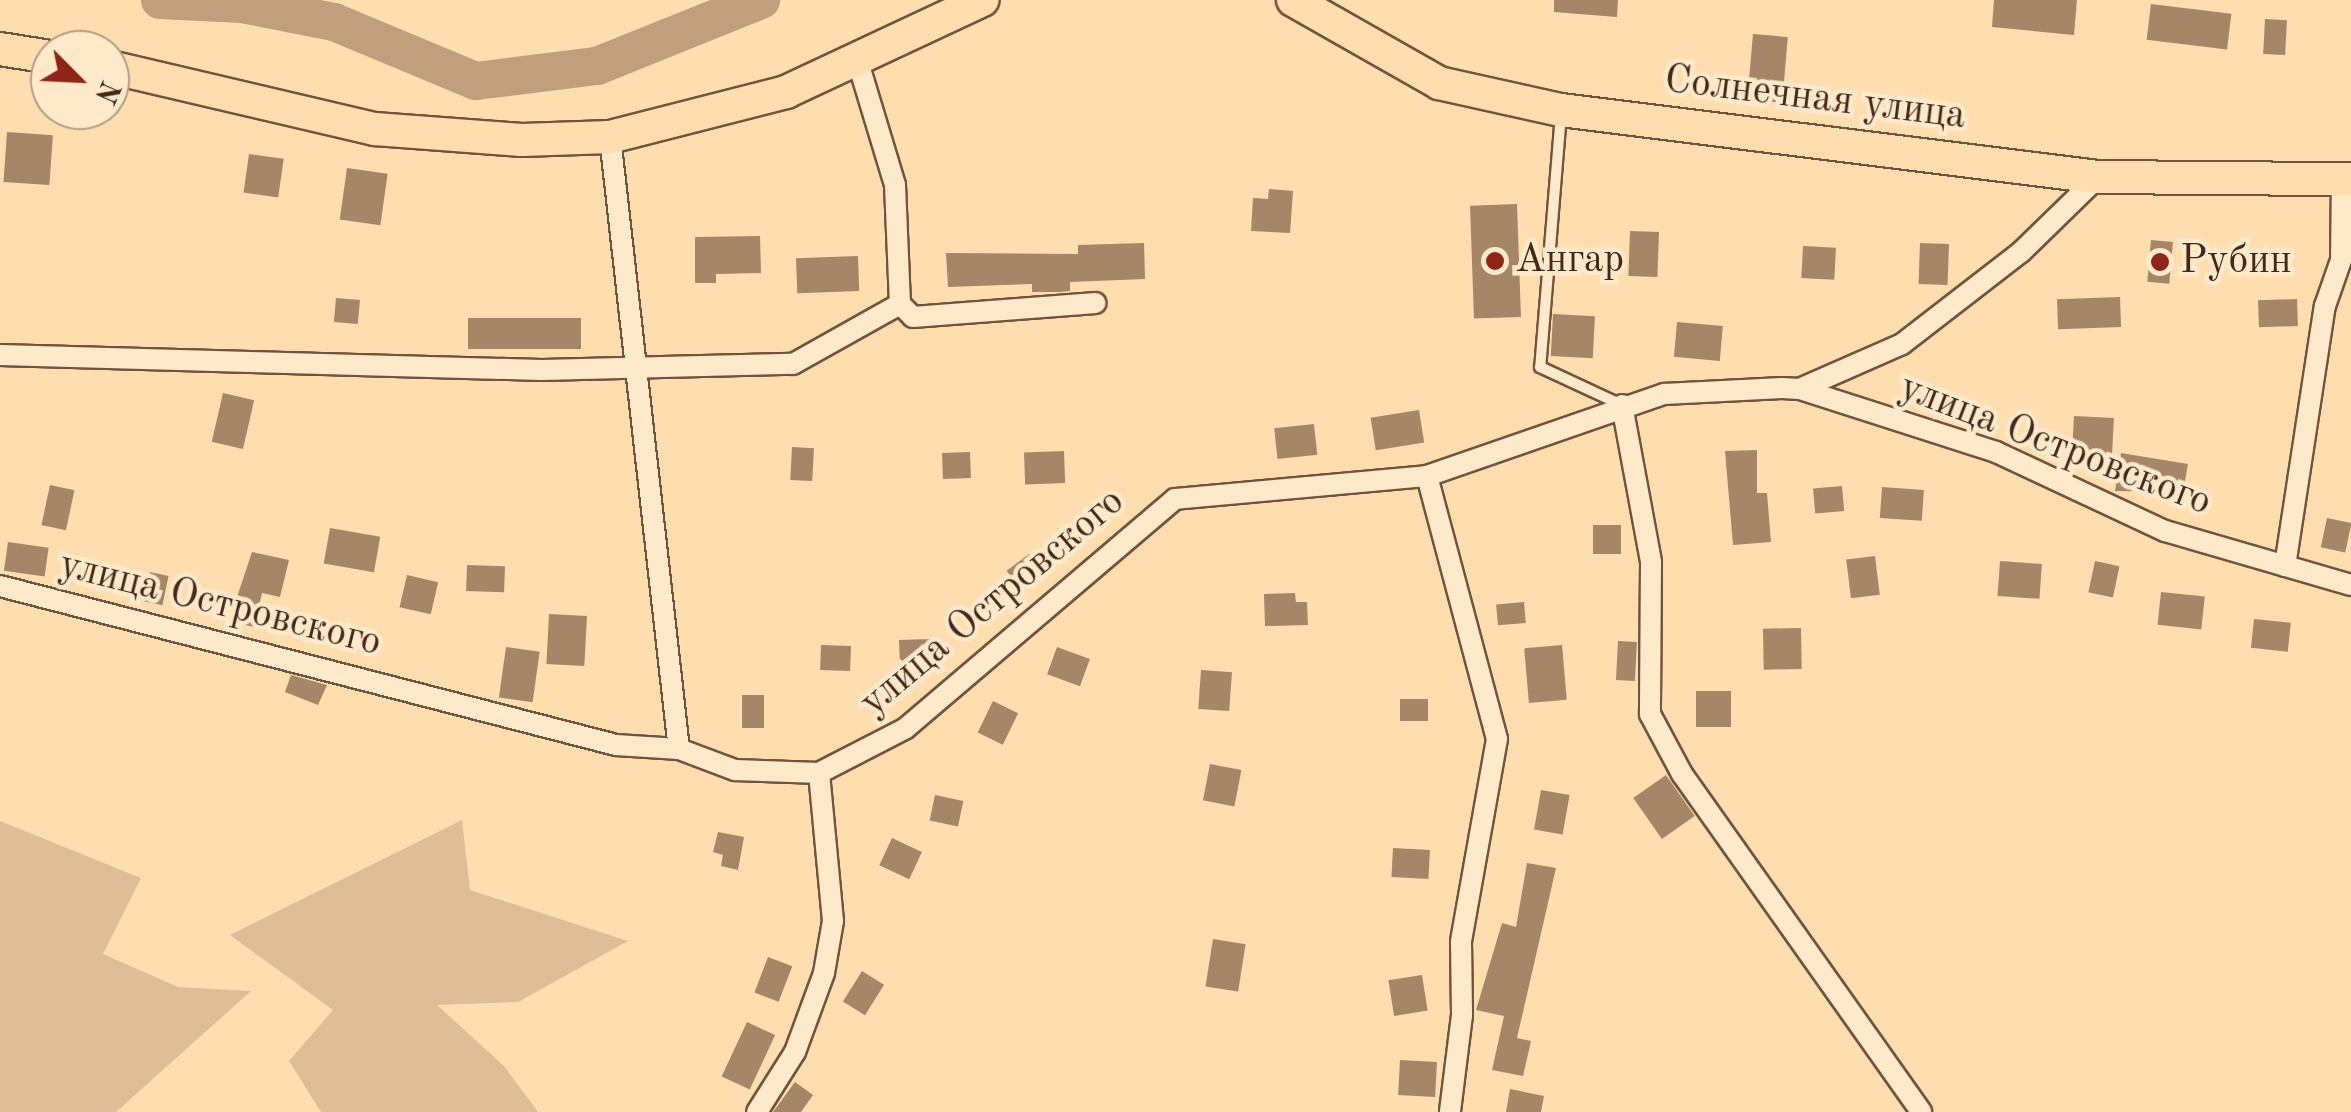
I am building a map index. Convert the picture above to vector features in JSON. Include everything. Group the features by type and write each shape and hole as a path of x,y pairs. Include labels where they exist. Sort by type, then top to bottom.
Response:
{"main road":[{"path":"130,73 375,129 522,140 610,137 786,92 982,0"},
{"name":"Солнечная улица","path":"1293,0 1439,83 1562,110 2098,177 2346,179"},
{"path":"0,49 30,54"}],"street":[{"path":"857,59 895,186 900,304 913,317 1094,303"},
{"path":"610,137 679,750"},
{"name":"улица Островского","path":"1800,388 1902,344 2021,252 2098,177"},
{"path":"2285,566 2325,306 2346,260 2346,179"},
{"path":"0,355 633,368 793,364 900,304"},
{"name":"улица Островского","path":"0,586 616,744 679,750 735,770 820,773 906,728 1175,499 1426,476 1622,405 1664,394 1800,388 1996,452 2165,531 2351,585"},
{"path":"1622,405 1651,562 1650,714 1657,730 1921,1112"},
{"path":"1426,476 1497,739 1461,942 1462,1015 1450,1112"},
{"path":"757,1112 795,1052 824,973 832,920 820,773"}],"lane":[{"path":"1562,110 1540,367 1622,405"}],"shaded area":[{"path":"462,820 470,890 628,941 518,1002 437,1005 504,1066 538,1112 321,1112 289,1061 333,1010 230,935"},
{"path":"0,821 141,878 103,954 178,987 251,991 116,1112 0,1112"}],"building":[{"path":"1554,0 1618,0 1617,17 1554,12"},
{"path":"1994,0 2077,0 2074,35 1992,27"},
{"path":"2151,4 2231,14 2227,50 2147,40"},
{"path":"2265,19 2287,20 2285,55 2263,54"},
{"path":"1753,34 1788,37 1782,103 1747,100"},
{"path":"7,132 53,135 49,185 4,182"},
{"path":"249,154 284,159 278,197 244,193"},
{"path":"347,168 388,174 380,225 340,219"},
{"path":"1269,189 1293,191 1290,233 1251,231 1253,198 1268,199"},
{"name":"Ангар","path":"1517,204 1521,317 1474,319 1470,206"},
{"path":"1630,231 1659,232 1657,277 1628,276"},
{"path":"760,236 761,273 716,274 716,283 695,283 695,237"},
{"name":"Рубин","path":"2151,240 2173,242 2169,284 2147,282"},
{"path":"1144,243 1145,279 1070,282 1070,291 1060,292 1032,292 1032,284 948,287 946,253 1078,254 1078,245"},
{"path":"1920,243 1949,244 1948,285 1919,284"},
{"path":"1803,246 1836,248 1834,280 1801,278"},
{"path":"858,256 859,291 797,293 796,258"},
{"path":"2120,297 2121,327 2058,329 2057,299"},
{"path":"336,298 360,300 358,324 334,322"},
{"path":"2297,299 2298,326 2259,327 2258,300"},
{"path":"1553,314 1595,316 1593,358 1551,356"},
{"path":"468,318 581,318 581,349 468,349"},
{"path":"1677,322 1723,326 1720,361 1674,357"},
{"path":"223,393 254,400 243,449 212,442"},
{"path":"1419,410 1424,443 1376,450 1371,418"},
{"path":"2074,416 2114,418 2112,455 2072,453"},
{"path":"1314,424 1317,455 1277,459 1274,428"},
{"path":"792,447 814,448 812,481 790,480"},
{"path":"1757,450 1757,493 1767,493 1771,542 1733,545 1725,451"},
{"path":"1064,451 1065,483 1025,484 1024,452"},
{"path":"970,452 971,478 943,479 942,453"},
{"path":"2121,453 2188,464 2183,492 2115,491"},
{"path":"50,485 74,490 66,530 41,525"},
{"path":"1842,486 1844,511 1815,513 1813,489"},
{"path":"1882,487 1924,490 1922,521 1880,518"},
{"path":"2327,518 2351,523 2345,553 2321,547"},
{"path":"1593,525 1621,525 1621,554 1593,554"},
{"path":"330,528 380,537 374,572 324,563"},
{"path":"8,542 49,548 45,576 4,571"},
{"path":"252,552 289,560 280,597 262,593 254,627 229,621"},
{"path":"1029,554 1044,574 1022,591 1007,571"},
{"path":"1875,556 1880,595 1851,598 1846,560"},
{"path":"2000,561 2042,564 2039,599 1998,596"},
{"path":"2095,561 2119,566 2113,597 2088,592"},
{"path":"467,565 505,566 504,592 466,591"},
{"path":"150,572 169,576 162,605 144,601"},
{"path":"407,575 438,582 431,614 400,607"},
{"path":"2161,592 2205,597 2201,629 2158,625"},
{"path":"1295,593 1296,602 1307,602 1308,625 1265,626 1264,594"},
{"path":"1524,602 1526,623 1498,625 1496,604"},
{"path":"549,614 587,616 584,666 546,664"},
{"path":"2254,619 2291,623 2288,652 2251,648"},
{"path":"1801,628 1802,669 1764,670 1763,629"},
{"path":"931,639 932,669 900,670 899,640"},
{"path":"1618,641 1637,642 1635,681 1616,680"},
{"path":"821,645 851,646 850,671 820,670"},
{"path":"1562,645 1567,700 1529,703 1524,648"},
{"path":"506,647 540,652 533,702 499,698"},
{"path":"1057,647 1090,659 1080,686 1047,674"},
{"path":"1201,670 1232,672 1229,711 1198,709"},
{"path":"291,675 327,685 318,705 285,692"},
{"path":"1696,691 1731,691 1731,727 1696,727"},
{"path":"742,695 764,695 764,728 742,728"},
{"path":"1400,699 1428,699 1428,721 1400,721"},
{"path":"993,701 1018,713 1003,745 978,732"},
{"path":"1210,764 1241,770 1234,806 1203,800"},
{"path":"1666,775 1695,816 1662,839 1633,798"},
{"path":"1541,790 1570,795 1563,834 1534,829"},
{"path":"935,795 963,801 958,826 930,820"},
{"path":"718,832 744,837 738,870 721,866 723,855 713,852"},
{"path":"892,838 922,852 909,879 879,865"},
{"path":"1393,848 1430,850 1428,879 1391,877"},
{"path":"1527,863 1556,868 1517,1038 1531,1041 1523,1076 1492,1070 1504,1016 1476,1010 1502,923 1516,927"},
{"path":"1213,939 1246,944 1238,992 1205,986"},
{"path":"768,957 792,966 779,1002 754,992"},
{"path":"862,971 884,985 865,1015 843,1002"},
{"path":"1422,975 1428,1011 1394,1016 1388,980"},
{"path":"747,1022 775,1035 750,1089 722,1076"},
{"path":"1400,1060 1437,1062 1435,1097 1398,1095"},
{"path":"795,1082 813,1095 801,1112 773,1112"},
{"path":"1510,1089 1544,1096 1541,1112 1506,1112"}],"waterway":[{"path":"160,0 242,4 334,22 476,81 597,66 761,0"}],"place":[{"name":"Ангар","path":"1495,261"},
{"name":"Рубин","path":"2160,262"}]}
